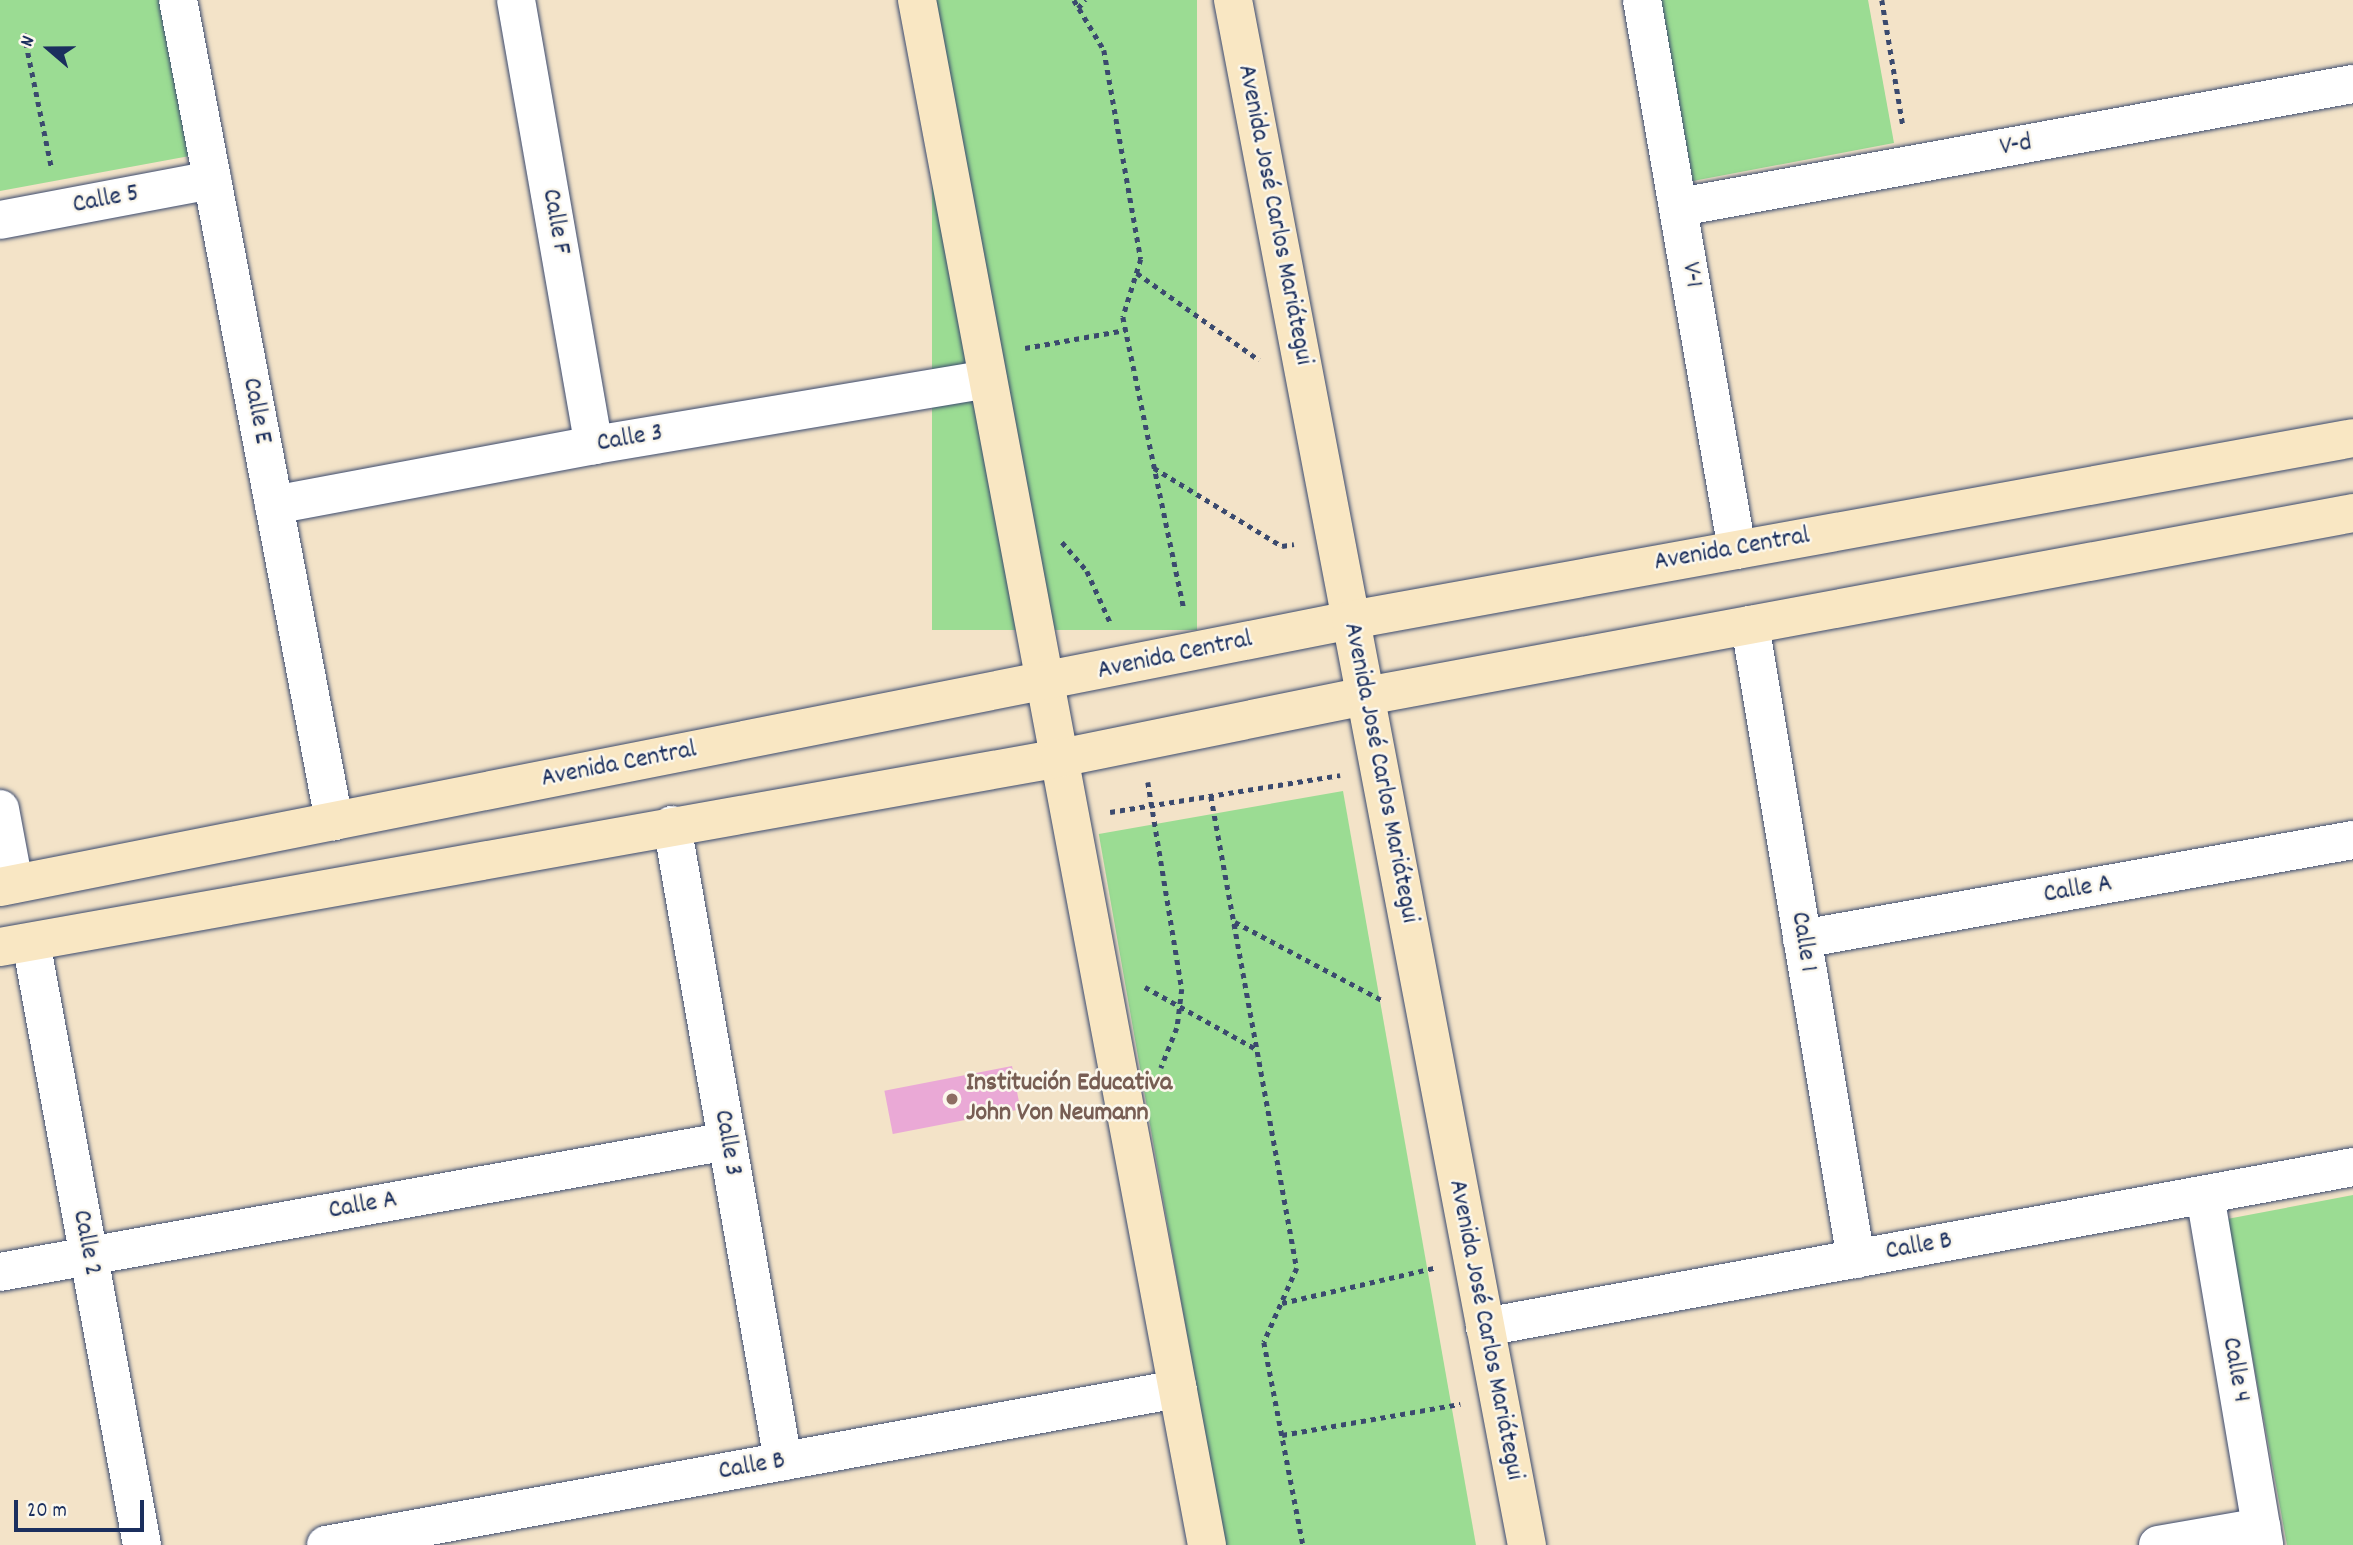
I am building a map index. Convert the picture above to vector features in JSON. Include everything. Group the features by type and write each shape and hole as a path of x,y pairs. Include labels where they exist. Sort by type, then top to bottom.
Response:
{"street":[{"name":"Calle E","path":"178,0 334,821"},
{"name":"Calle F","path":"516,0 594,445"},
{"path":"917,0 1207,1545"},
{"name":"Avenida José Carlos Mariátegui","path":"1233,0 1527,1545"},
{"name":"V-1","path":"1642,0 1680,207 1737,550"},
{"name":"V-d","path":"1680,207 2353,84"},
{"name":"Calle 5","path":"0,220 212,180"},
{"name":"Calle 3","path":"274,505 985,367"},
{"name":"Avenida Central","path":"7,886 1351,620 2353,438"},
{"path":"15,944 671,825 1060,758 1366,696 2353,513"},
{"name":"Calle 1","path":"1750,625 1856,1259"},
{"path":"0,809 7,886"},
{"name":"Calle 3","path":"671,825 783,1461"},
{"name":"Calle A","path":"1802,939 2353,841"},
{"name":"Calle 2","path":"15,944 89,1256 142,1545"},
{"name":"Calle A","path":"0,1272 727,1141"},
{"name":"Calle B","path":"1485,1327 2353,1167"},
{"name":"Calle 4","path":"2205,1195 2263,1536"},
{"name":"Calle B","path":"326,1545 474,1532 783,1461 1178,1389"},
{"path":"2158,1545 2263,1536"}],"path":[{"path":"1073,0 1104,50 1141,259 1123,317 1186,622"},
{"path":"1079,8 1085,0"},
{"path":"1882,0 1910,165"},
{"path":"24,33 54,177"},
{"path":"1137,273 1258,360 1300,353"},
{"path":"985,367 1125,330"},
{"path":"1154,468 1282,546 1336,540"},
{"path":"1071,818 1379,768"},
{"path":"1211,796 1297,1268 1264,1342 1303,1545"},
{"path":"1234,922 1428,1024"},
{"path":"1098,962 1257,1050"},
{"path":"1282,1303 1472,1259"},
{"path":"1282,1435 1498,1398"}],"green space":[{"path":"0,0 166,0 195,155 0,191"},
{"path":"932,0 1197,0 1197,630 932,630"},
{"path":"1660,0 1868,0 1894,143 1693,181"},
{"path":"1343,791 1476,1545 1224,1545 1099,834"},
{"path":"2353,1195 2353,1545 2287,1545 2227,1219"}],"building":[{"name":"Institución Educativa John Von Neumann","path":"1012,1066 1020,1109 893,1134 884,1091"}],"place":[{"name":"Institución Educativa John Von Neumann","path":"952,1099"}]}
